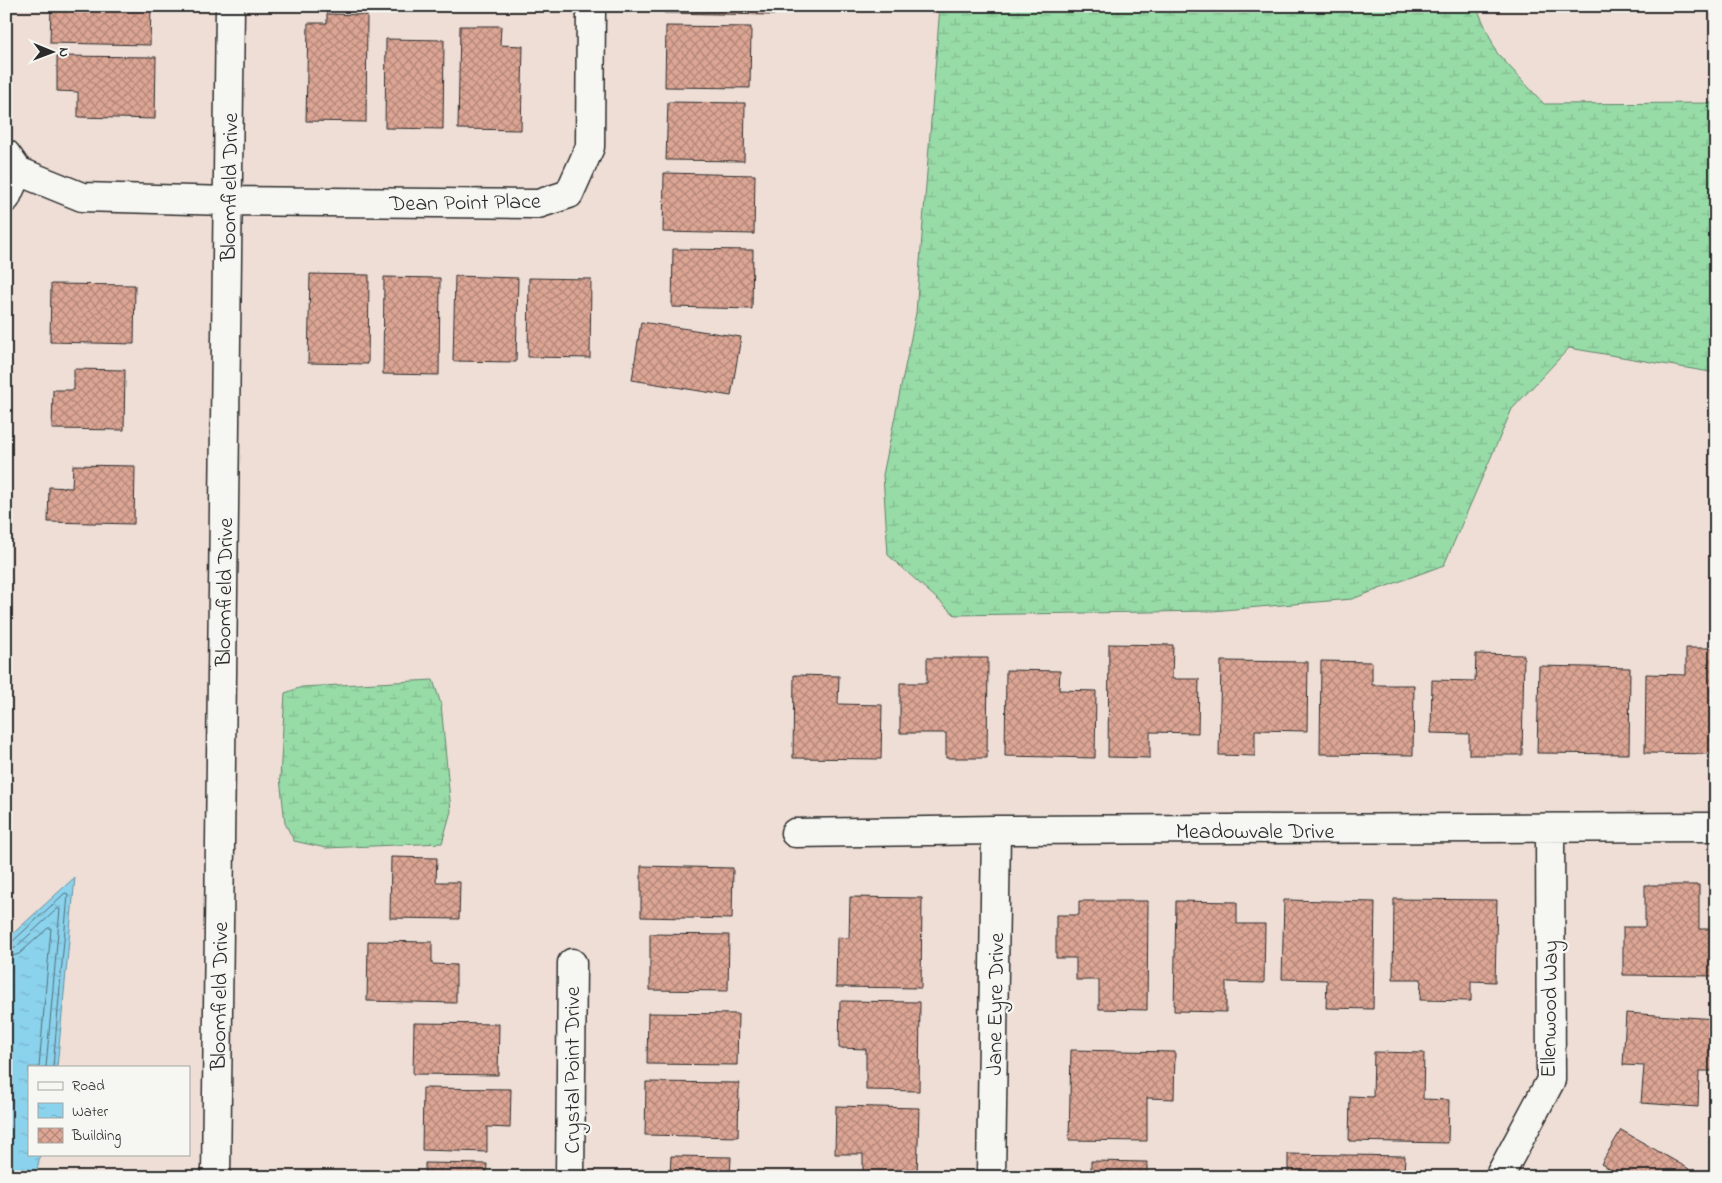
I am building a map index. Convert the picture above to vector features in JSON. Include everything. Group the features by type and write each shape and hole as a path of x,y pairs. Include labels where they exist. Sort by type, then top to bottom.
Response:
{"street":[{"name":"Bloomfield Drive","path":"216,1177 230,6"},
{"name":"Dean Point Place","path":"12,163 82,197 228,201 538,204 569,194 590,147 591,6"},
{"path":"6,198 12,163"},
{"name":"Meadowvale Drive","path":"795,833 996,830 1716,827"},
{"name":"Ellenwood Way","path":"1499,1177 1551,1080 1550,829"},
{"name":"Jane Eyre Drive","path":"991,1177 996,830"},
{"name":"Crystal Point Drive","path":"570,1177 572,963"}],"green space":[{"path":"940,6 1476,6 1497,53 1544,104 1716,103 1716,373 1569,348 1512,409 1444,565 1352,599 1212,611 955,615 888,555 883,475 916,313"},
{"path":"433,680 441,704 451,811 442,843 326,848 294,841 285,823 280,778 285,693 302,687"}],"water":[{"path":"75,877 57,1066 28,1066 28,1156 40,1156 36,1177 6,1177 6,940"}],"building":[{"path":"51,6 151,6 150,45 50,43"},
{"path":"665,6 774,6 774,15 664,13"},
{"path":"327,14 367,15 366,122 306,121 308,23 327,23"},
{"path":"460,26 501,26 500,45 523,46 521,130 458,129"},
{"path":"666,26 751,27 750,88 665,87"},
{"path":"386,39 444,40 443,129 385,128"},
{"path":"57,56 156,57 155,119 78,117 78,92 57,91"},
{"path":"668,102 745,103 744,161 666,160"},
{"path":"664,173 755,175 754,234 663,232"},
{"path":"673,249 753,250 752,309 672,307"},
{"path":"310,274 369,275 368,364 308,363"},
{"path":"455,276 518,278 516,362 453,361"},
{"path":"384,277 440,278 439,375 383,374"},
{"path":"529,278 591,279 590,358 528,357"},
{"path":"51,284 135,285 134,344 50,342"},
{"path":"641,322 741,337 731,396 632,380"},
{"path":"74,369 125,370 124,430 52,429 53,390 74,390"},
{"path":"73,465 135,466 134,524 48,522 49,487 72,488"},
{"path":"1109,644 1173,645 1172,679 1199,679 1198,733 1150,732 1150,758 1108,757"},
{"path":"1686,648 1716,648 1716,754 1645,753 1646,674 1686,675"},
{"path":"1476,654 1524,655 1522,755 1469,755 1469,734 1431,733 1432,680 1475,681"},
{"path":"927,658 988,658 987,758 946,758 946,733 900,733 900,683 927,683"},
{"path":"1221,661 1308,662 1307,731 1255,730 1255,756 1219,755"},
{"path":"1321,661 1372,662 1372,685 1414,685 1413,755 1320,754"},
{"path":"1539,666 1630,668 1629,754 1537,753"},
{"path":"1006,670 1060,671 1059,690 1096,691 1095,758 1005,756"},
{"path":"794,675 839,676 838,704 882,705 881,759 793,758"},
{"path":"391,857 437,858 436,882 460,882 459,919 390,918"},
{"path":"641,866 733,868 732,919 641,917"},
{"path":"1645,885 1699,885 1699,929 1716,929 1716,976 1623,975 1623,927 1645,927"},
{"path":"850,897 922,898 921,988 836,987 837,937 849,938"},
{"path":"1394,899 1497,900 1495,982 1471,981 1471,1001 1420,1000 1421,979 1393,979"},
{"path":"1284,900 1375,902 1373,1009 1326,1008 1327,980 1282,979"},
{"path":"1079,901 1148,901 1147,1010 1099,1009 1099,980 1076,980 1076,958 1056,958 1056,915 1079,915"},
{"path":"1176,901 1237,902 1237,924 1265,924 1264,983 1226,982 1226,1012 1174,1011"},
{"path":"650,934 729,935 728,991 650,990"},
{"path":"368,941 432,942 432,964 456,965 456,1003 367,1001"},
{"path":"840,1001 920,1002 919,1091 866,1090 866,1049 839,1048"},
{"path":"648,1013 738,1014 737,1065 647,1064"},
{"path":"1626,1013 1716,1019 1716,1071 1699,1071 1698,1107 1641,1103 1644,1066 1623,1065"},
{"path":"414,1023 499,1024 498,1075 413,1074"},
{"path":"1071,1050 1175,1052 1174,1099 1147,1098 1147,1141 1069,1140"},
{"path":"1374,1052 1424,1053 1423,1099 1449,1100 1448,1143 1349,1141 1350,1096 1373,1097"},
{"path":"646,1082 739,1083 738,1137 645,1135"},
{"path":"423,1088 511,1089 510,1128 487,1127 487,1152 422,1150"},
{"path":"836,1106 919,1108 917,1177 863,1177 863,1154 835,1154"},
{"path":"1621,1130 1689,1169 1685,1177 1623,1177 1601,1164"},
{"path":"1288,1154 1405,1156 1404,1177 1288,1177"},
{"path":"671,1156 731,1157 730,1177 670,1177"},
{"path":"1091,1161 1147,1162 1147,1177 1091,1177"},
{"path":"425,1163 487,1164 486,1177 425,1177"}]}
